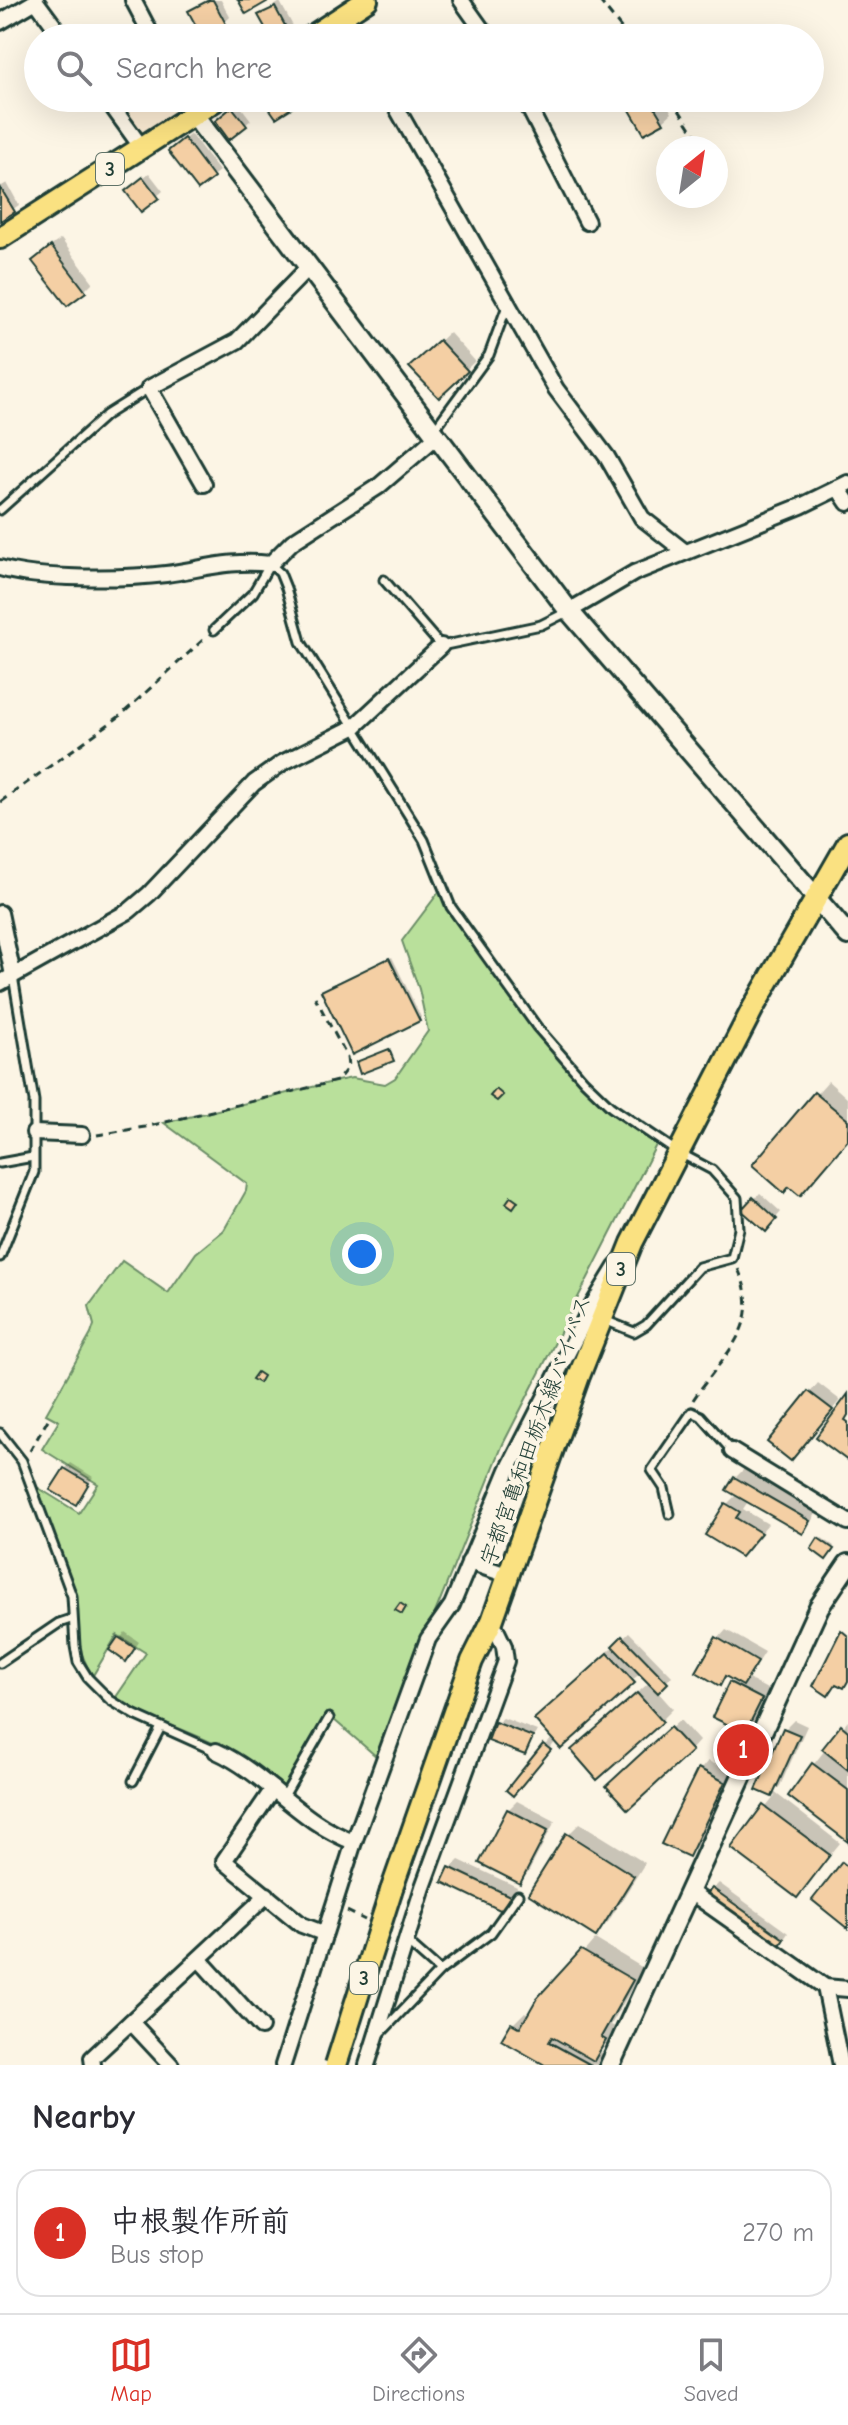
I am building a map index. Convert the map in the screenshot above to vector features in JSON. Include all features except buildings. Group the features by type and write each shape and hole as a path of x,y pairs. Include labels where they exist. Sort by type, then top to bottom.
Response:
{"main road":[{"path":"330,24 367,0"},
{"name":"3","path":"0,238 142,148 182,112"},
{"name":"宇都宮亀和田栃木線バイパス","path":"336,2065 391,1891 472,1661 492,1621 600,1318 676,1151 814,898 848,843"}],"street":[{"path":"133,0 146,24"},
{"path":"461,0 478,24"},
{"path":"0,22 36,1 53,24"},
{"path":"344,15 349,24"},
{"path":"116,112 142,148"},
{"path":"193,112 569,611 848,935"},
{"path":"399,112 556,389 607,457 642,518 684,551"},
{"path":"531,112 587,222"},
{"path":"204,484 149,388 248,333 309,267"},
{"path":"0,568 36,576 148,575 231,562 270,564 292,542 379,486 435,433"},
{"path":"569,611 634,573 843,486 848,503"},
{"path":"0,913 7,979 129,911 149,894 254,783 282,763 354,727 441,646"},
{"path":"34,1133 82,1135"},
{"path":"283,2065 323,1933 428,1639 452,1605 508,1470 565,1357 632,1243"},
{"path":"732,1451 848,1522"},
{"path":"469,1562 507,1575"},
{"path":"613,2064 819,1607 847,1566"},
{"path":"367,2065 405,1941 506,1661 503,1642 492,1621"},
{"path":"216,1751 252,1769 278,1794 333,1835 354,1842"},
{"path":"278,1794 224,1861 302,1925 323,1933"},
{"path":"689,1891 825,1987 848,1989"},
{"path":"93,2065 92,2058 267,1895"},
{"path":"199,1959 261,2027"},
{"path":"825,1987 841,2065"},
{"path":"131,2022 171,2065"}],"lane":[{"path":"435,433 489,355 507,306"},
{"path":"0,510 106,415 149,388"},
{"path":"214,630 253,593 270,564 283,580 301,642 424,840 451,907 521,1007 599,1096 676,1151 712,1170 737,1198 739,1229 732,1258 699,1267 646,1325 634,1332 600,1318"},
{"path":"384,580 441,646 541,625 569,611"},
{"path":"0,1257 31,1184 34,1133 34,1101 7,979"},
{"path":"0,1163 33,1157"},
{"path":"670,1514 664,1488 652,1470 692,1412 701,1416 732,1451"},
{"path":"0,1433 22,1461 72,1596 71,1619 78,1662 88,1678 110,1700 216,1751"},
{"path":"0,1663 59,1623 71,1619"},
{"path":"278,1794 329,1718"},
{"path":"133,1781 161,1727"},
{"path":"375,2037 440,1971 491,1933 518,1895"},
{"path":"405,1941 440,1971"}],"path":[{"path":"599,0 618,24"},
{"path":"680,112 696,136"},
{"path":"0,802 120,716 214,630"},
{"path":"82,1135 107,1135 145,1127 337,1081 348,1067 347,1057 315,997"},
{"path":"692,1412 693,1400 743,1329 748,1311 747,1286 732,1258"},
{"path":"22,1461 50,1416"}],"shaded area":[{"path":"125,112 183,112 143,138"}],"green space":[{"path":"439,892 539,1036 578,1079 656,1139 656,1145 503,1444 377,1757 326,1713 283,1789 227,1750 114,1700 146,1653 117,1635 92,1677 79,1648 76,1595 37,1487 79,1513 98,1484 42,1449 59,1421 46,1414 91,1334 94,1325 89,1306 122,1261 168,1293 196,1253 224,1230 246,1191 247,1184 164,1123 352,1078 385,1084 395,1078 428,1031 419,989 402,941"}],"place":[{"name":"中根製作所前","path":"743,1750"}]}
